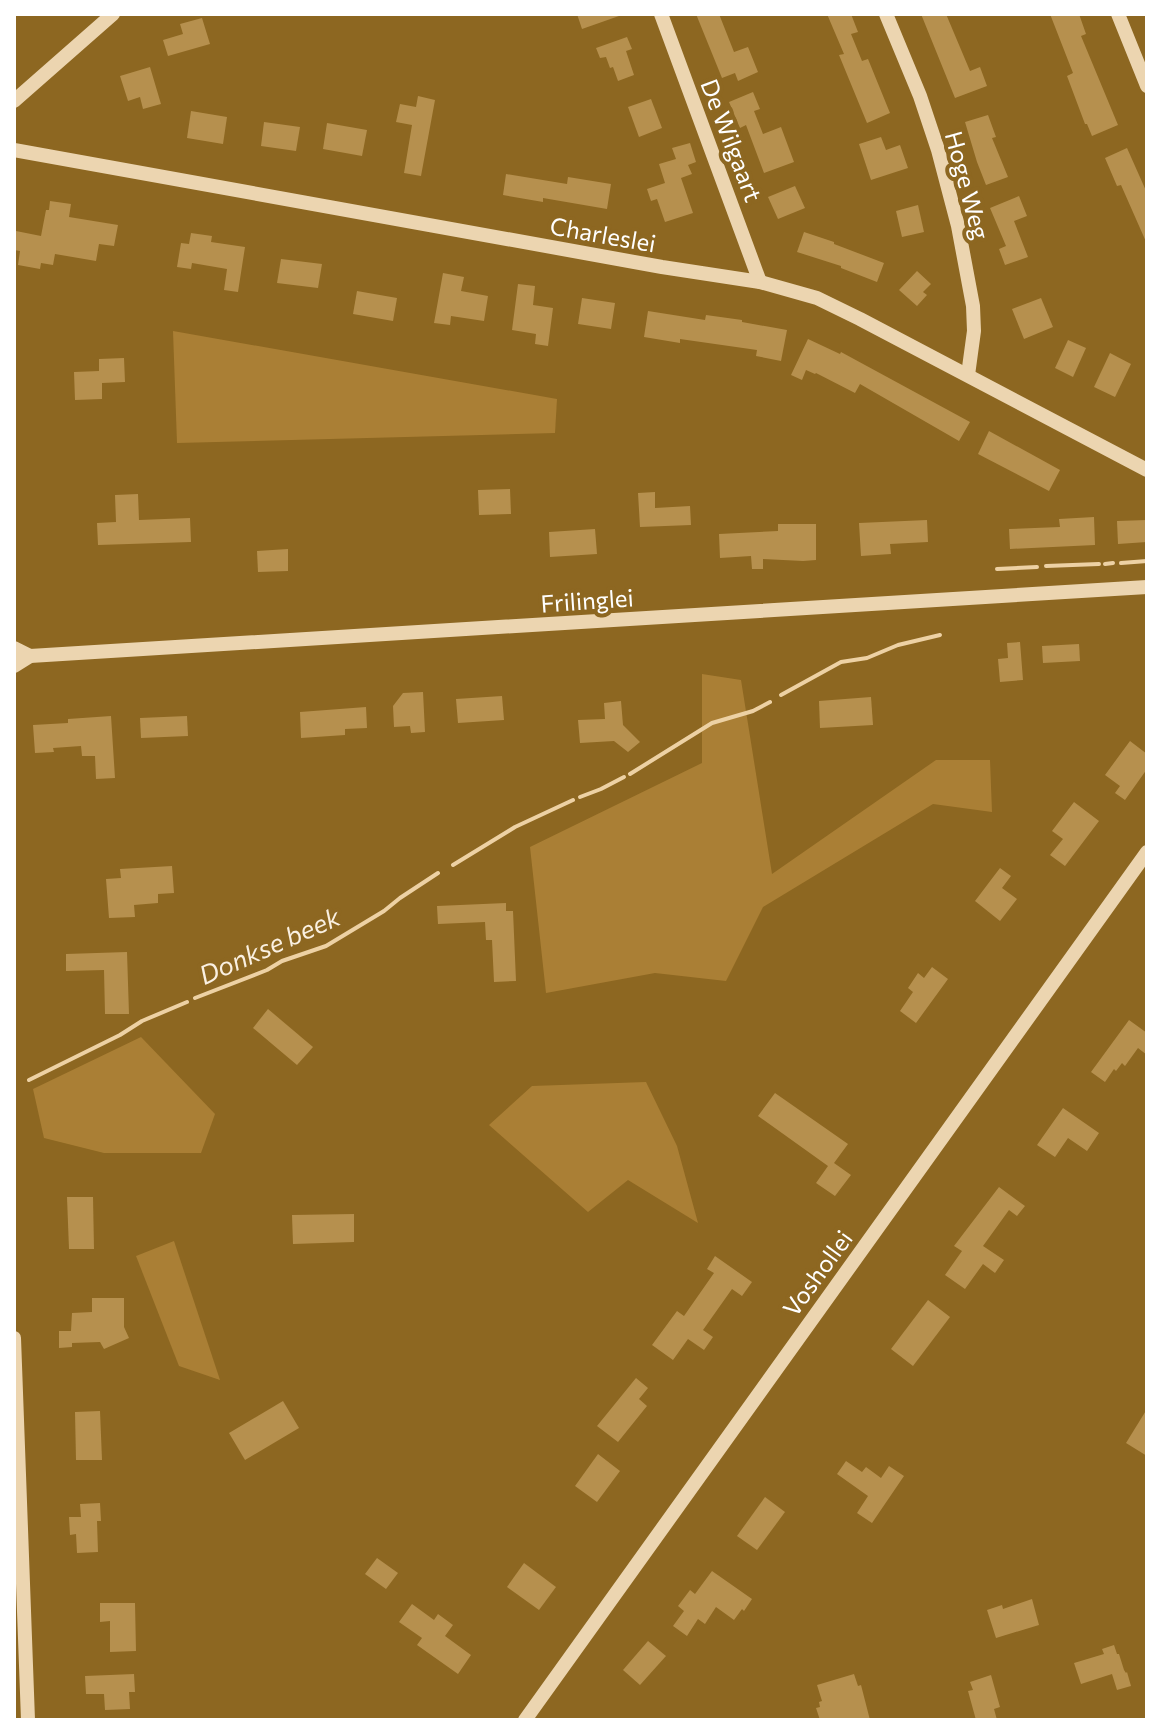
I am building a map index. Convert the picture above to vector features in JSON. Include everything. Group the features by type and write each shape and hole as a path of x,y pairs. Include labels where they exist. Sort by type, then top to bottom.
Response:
{"street":[{"path":"14,101 113,14"},
{"name":"De Wilgaart","path":"661,14 760,282"},
{"name":"Hoge Weg","path":"886,14 938,150 958,226 973,306 974,331 968,375"},
{"path":"1118,14 1147,86"},
{"name":"Charleslei","path":"14,150 760,282 817,298 1147,470"},
{"name":"Frilinglei","path":"14,666 30,656 1147,587"},
{"path":"14,648 30,656"},
{"name":"Voshollei","path":"525,1720 1147,852"},
{"path":"14,1338 20,1661 28,1720"}],"shaded area":[{"path":"173,331 557,399 555,433 177,443"},
{"path":"702,674 741,680 772,874 936,760 990,760 992,812 933,804 763,907 726,981 655,973 546,993 530,847 702,763"},
{"path":"141,1037 215,1114 201,1153 104,1153 44,1138 33,1089"},
{"path":"646,1082 677,1146 698,1223 628,1180 588,1212 489,1125 532,1086"},
{"path":"174,1241 220,1380 179,1366 136,1256"}],"building":[{"path":"577,14 619,14 619,16 582,29"},
{"path":"696,14 719,14 734,52 748,47 758,72 738,81 735,73 722,78"},
{"path":"827,14 851,14 858,32 851,34 862,61 868,59 890,113 867,123 839,55 844,54"},
{"path":"921,14 946,14 970,71 980,67 987,86 955,98"},
{"path":"1050,14 1079,14 1086,34 1081,36 1118,125 1092,136 1067,76 1073,73"},
{"path":"202,18 210,44 168,56 163,40 183,34 180,24"},
{"path":"627,37 632,49 626,51 634,75 618,81 613,67 610,68 606,57 600,58 596,48"},
{"path":"150,67 161,104 143,109 140,97 128,101 120,76"},
{"path":"753,92 760,109 754,111 763,134 781,127 794,162 764,173 746,125 740,128 729,102"},
{"path":"418,96 435,100 421,176 404,173 412,125 396,122 400,104 416,107"},
{"path":"651,99 662,128 639,137 628,107"},
{"path":"191,111 227,117 223,144 187,138"},
{"path":"988,115 996,137 992,138 1008,177 986,185 965,122"},
{"path":"264,122 300,127 296,151 261,146"},
{"path":"327,123 367,130 362,156 323,149"},
{"path":"881,137 886,150 900,145 908,168 871,180 859,144"},
{"path":"690,143 696,162 688,165 692,174 681,178 693,213 665,222 657,199 651,201 647,189 665,183 659,164 676,159 672,148"},
{"path":"1127,148 1147,193 1147,244 1121,185 1117,186 1105,158"},
{"path":"506,174 567,184 568,177 611,184 607,209 503,195"},
{"path":"795,186 805,208 778,219 768,197"},
{"path":"1019,196 1027,216 1014,221 1028,257 1005,265 999,249 1006,246 990,208"},
{"path":"50,201 71,204 69,217 118,225 114,246 99,244 96,261 55,254 53,265 41,263 40,269 18,265 20,251 14,250 16,231 41,236"},
{"path":"918,205 924,232 902,237 896,211"},
{"path":"804,232 884,263 877,282 797,252"},
{"path":"191,233 212,236 211,242 245,247 238,292 224,290 227,269 192,263 191,269 177,267 181,243 189,244"},
{"path":"281,259 322,264 318,288 277,283"},
{"path":"917,271 931,284 923,292 927,295 917,306 899,290"},
{"path":"443,273 464,277 461,291 488,296 484,321 451,316 450,325 434,323"},
{"path":"518,284 535,286 533,305 553,308 548,346 535,344 536,334 512,330"},
{"path":"357,291 397,298 393,321 353,314"},
{"path":"582,298 615,303 611,329 578,324"},
{"path":"1041,298 1053,327 1024,339 1012,309"},
{"path":"648,311 705,320 706,315 787,330 781,361 756,356 757,350 644,337"},
{"path":"808,339 841,352 970,422 959,441 860,384 855,393 806,370 802,380 791,375"},
{"path":"1068,340 1086,348 1073,377 1055,368"},
{"path":"1110,353 1131,364 1115,397 1094,387"},
{"path":"124,358 125,382 102,383 102,399 75,400 74,372 99,371 99,359"},
{"path":"989,431 1060,470 1049,491 978,454"},
{"path":"510,489 511,514 479,515 478,490"},
{"path":"655,492 655,508 690,506 691,525 640,527 638,493"},
{"path":"138,494 139,520 190,518 191,542 98,545 97,523 116,522 115,495"},
{"path":"1094,517 1095,545 1010,549 1009,529 1060,527 1059,519"},
{"path":"927,520 928,542 890,544 891,554 861,556 859,523"},
{"path":"1147,520 1147,542 1118,544 1117,521"},
{"path":"778,524 816,524 816,560 763,559 763,569 752,569 751,556 720,558 719,534 778,531"},
{"path":"595,529 597,554 550,557 549,532"},
{"path":"288,549 288,571 258,572 257,551"},
{"path":"1020,642 1023,680 1000,682 998,659 1008,658 1007,643"},
{"path":"1079,644 1080,661 1043,663 1042,646"},
{"path":"423,692 425,732 411,733 410,726 394,727 393,706 403,693"},
{"path":"502,696 504,720 458,723 456,699"},
{"path":"871,697 873,725 820,728 819,701"},
{"path":"621,701 623,725 640,742 628,752 614,741 580,743 578,720 605,719 604,703"},
{"path":"366,707 367,728 345,729 345,735 301,738 300,712"},
{"path":"111,716 115,778 96,779 95,756 82,756 81,746 35,753 33,725"},
{"path":"187,716 188,736 141,738 140,718"},
{"path":"1130,741 1147,754 1147,769 1125,800 1115,793 1120,786 1105,775"},
{"path":"1074,802 1099,821 1065,866 1050,855 1063,839 1052,831"},
{"path":"172,866 174,893 158,894 158,903 134,905 135,917 109,918 106,879 121,878 120,869"},
{"path":"1000,868 1011,876 1002,888 1017,899 1000,921 975,901"},
{"path":"506,903 506,911 513,911 516,981 494,982 492,940 486,940 485,922 438,924 437,906"},
{"path":"127,952 129,1014 105,1014 104,970 66,971 66,954"},
{"path":"932,967 948,979 916,1023 900,1011 913,992 908,988 918,973 924,978"},
{"path":"268,1009 313,1047 297,1065 253,1028"},
{"path":"1129,1020 1147,1033 1147,1055 1138,1048 1125,1066 1122,1063 1116,1071 1114,1069 1105,1082 1091,1072"},
{"path":"775,1093 848,1144 834,1163 851,1175 835,1196 816,1183 828,1166 758,1116"},
{"path":"1063,1108 1099,1133 1087,1151 1068,1138 1055,1157 1037,1145"},
{"path":"999,1187 1025,1206 1017,1216 1009,1210 983,1246 1004,1260 995,1273 983,1264 965,1289 945,1275 962,1251 954,1246"},
{"path":"67,1197 93,1197 94,1249 69,1249"},
{"path":"354,1214 354,1242 293,1244 292,1215"},
{"path":"715,1256 752,1282 742,1296 732,1289 703,1330 713,1337 704,1350 688,1339 673,1360 652,1345 677,1311 684,1316 714,1273 707,1269"},
{"path":"92,1298 124,1298 124,1327 129,1338 104,1349 100,1342 72,1343 72,1347 59,1348 59,1331 71,1331 72,1313 92,1312"},
{"path":"928,1300 950,1317 913,1366 891,1349"},
{"path":"636,1378 648,1388 639,1399 647,1406 618,1442 597,1426"},
{"path":"283,1401 299,1428 245,1460 229,1433"},
{"path":"1147,1409 1147,1456 1126,1443"},
{"path":"100,1411 102,1460 76,1460 75,1412"},
{"path":"598,1454 620,1471 597,1502 575,1486"},
{"path":"846,1461 862,1472 866,1467 881,1478 889,1466 904,1476 872,1523 857,1513 868,1496 837,1474"},
{"path":"765,1497 785,1512 757,1550 737,1536"},
{"path":"100,1503 98,1552 77,1553 76,1534 70,1535 69,1517 81,1517 80,1504"},
{"path":"377,1558 398,1573 386,1589 365,1574"},
{"path":"524,1563 556,1587 539,1610 507,1587"},
{"path":"712,1571 752,1599 734,1620 716,1607 705,1624 698,1619 687,1636 673,1626 684,1611 678,1606 690,1590 695,1594"},
{"path":"1032,1599 1039,1625 996,1638 987,1610 1002,1605 1003,1609"},
{"path":"100,1603 135,1603 136,1651 110,1652 110,1621 100,1622"},
{"path":"412,1604 434,1620 438,1614 453,1625 445,1636 471,1655 458,1674 417,1645 422,1638 399,1622"},
{"path":"648,1641 666,1656 640,1685 623,1670"},
{"path":"1114,1645 1131,1686 1117,1690 1112,1674 1081,1684 1074,1663 1104,1654 1102,1649"},
{"path":"134,1674 135,1692 129,1692 130,1709 105,1710 104,1694 86,1694 85,1676"},
{"path":"854,1674 858,1686 861,1685 870,1720 820,1720 816,1708 822,1701 817,1685"},
{"path":"991,1675 1000,1707 994,1709 997,1720 976,1720 968,1691 973,1690 970,1682"}],"waterway":[{"name":"Donkse beek","path":"1121,563 1147,561"},
{"name":"Donkse beek","path":"1105,564 1113,563"},
{"name":"Donkse beek","path":"1046,566 1099,564"},
{"name":"Donkse beek","path":"997,569 1037,567"},
{"name":"Donkse beek","path":"781,695 841,662 867,658 898,645 940,635"},
{"name":"Donkse beek","path":"630,774 712,723 753,711 770,702"},
{"name":"Donkse beek","path":"580,797 624,777"},
{"name":"Donkse beek","path":"453,865 515,827 573,800"},
{"name":"Donkse beek","path":"195,998 326,946 438,873"},
{"name":"Donkse beek","path":"29,1080 142,1021 187,1002"}]}
